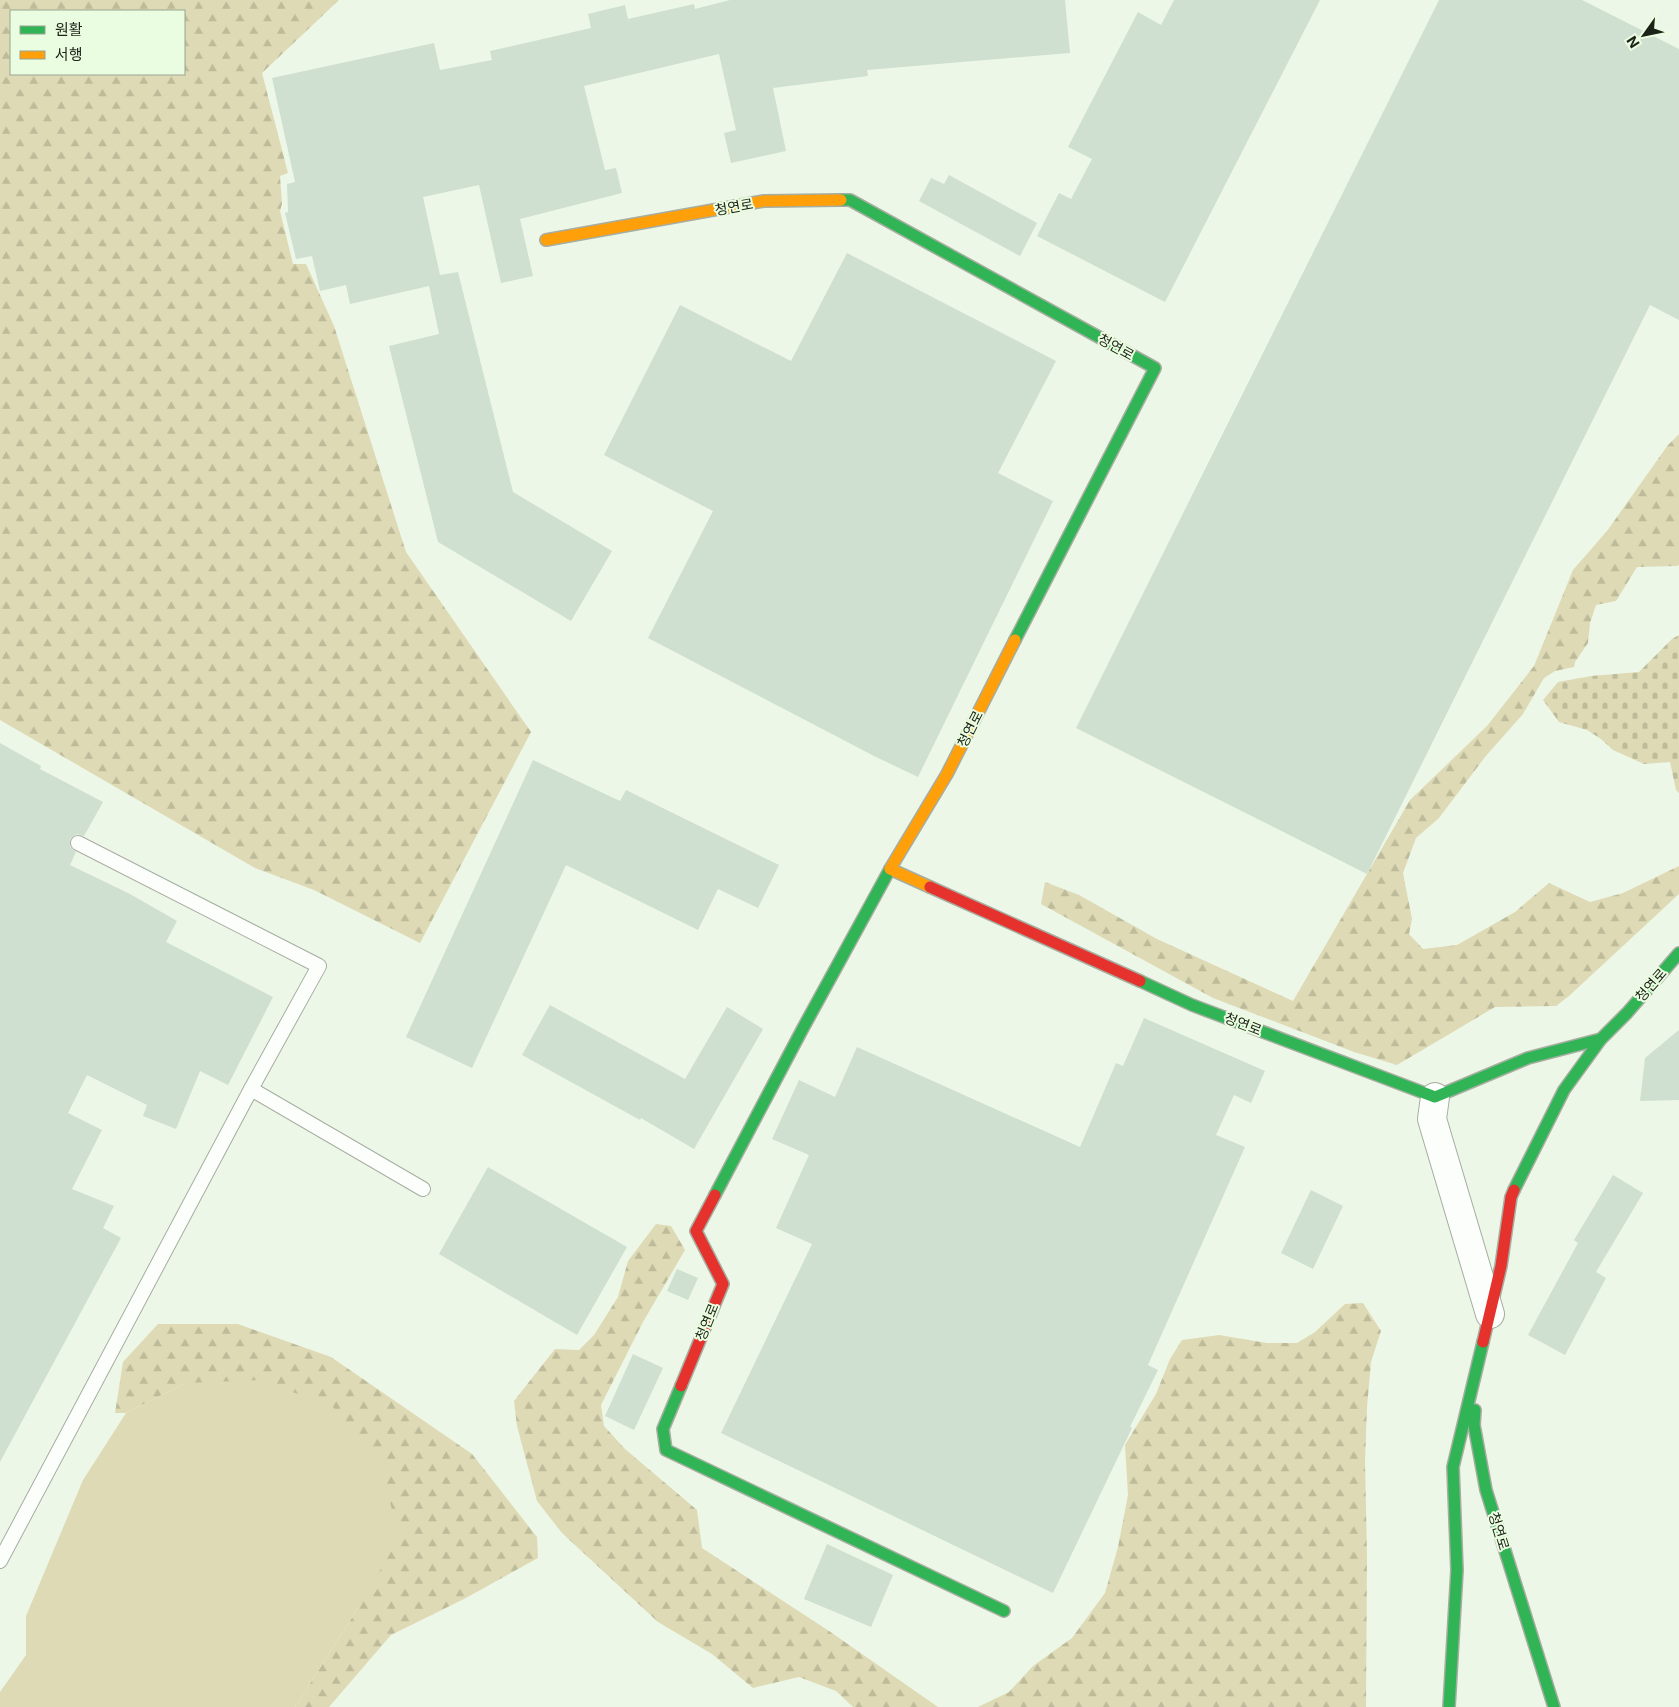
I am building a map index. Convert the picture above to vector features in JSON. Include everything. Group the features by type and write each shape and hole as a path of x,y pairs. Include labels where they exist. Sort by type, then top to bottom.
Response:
{"street":[{"name":"청연로","path":"546,240 764,201 850,200 1155,368 947,774 890,869 802,1030 696,1231 723,1284 663,1429 666,1450 1004,1611"},
{"name":"청연로","path":"890,869 1192,1005 1435,1097 1432,1119 1490,1314"},
{"name":"청연로","path":"1449,1707 1457,1570 1453,1467 1501,1266 1511,1197 1564,1090 1601,1039 1627,1013 1679,953"},
{"path":"1435,1097 1528,1058 1601,1039"},
{"name":"청연로","path":"1482,1350 1474,1425 1486,1490 1554,1707"}],"lane":[{"path":"0,1561 251,1089 319,966 78,843"},
{"path":"251,1089 423,1190"}],"green space":[{"path":"0,0 339,0 262,73 288,173 280,176 282,204 280,211 293,264 306,264 334,326 406,552 531,732 420,943 314,890 255,868 0,720"},
{"path":"1679,434 1679,565 1637,567 1616,601 1596,605 1590,623 1588,643 1575,662 1574,667 1555,671 1544,678 1523,714 1485,757 1439,818 1416,838 1403,873 1412,919 1409,934 1423,949 1457,945 1515,912 1549,883 1590,902 1623,893 1679,866 1679,894 1556,1006 1495,1007 1397,1065 1354,1052 1213,998 1041,904 1045,882 1079,895 1157,939 1293,1001 1410,800 1487,726 1534,666 1573,570 1607,531 1668,445"},
{"path":"1679,635 1679,793 1676,790 1670,762 1644,764 1613,750 1587,730 1559,722 1543,700 1558,682 1591,676 1639,672 1672,639"},
{"path":"656,1224 671,1226 685,1250 643,1322 601,1405 604,1426 625,1449 697,1510 702,1548 829,1631 938,1707 853,1707 836,1691 799,1677 753,1688 712,1654 658,1622 562,1533 537,1501 517,1426 514,1401 555,1349 579,1350 594,1335 618,1297 628,1261"},
{"path":"1363,1303 1381,1331 1371,1362 1367,1407 1365,1461 1367,1555 1366,1707 978,1707 1009,1692 1033,1666 1072,1638 1105,1593 1118,1547 1128,1495 1125,1445 1156,1394 1170,1359 1182,1340 1219,1335 1267,1343 1297,1343 1315,1332 1345,1304"},
{"path":"158,1324 238,1324 331,1357 472,1454 537,1537 538,1558 464,1599 391,1635 329,1707 295,1707 358,1608 186,1383 126,1413 115,1413 123,1362"},
{"path":"260,1380 333,1407 381,1466 399,1538 358,1608 295,1707 0,1707 0,1692 26,1655 26,1616 83,1480 126,1413 186,1383"}],"building":[{"path":"730,0 1065,0 1070,53 867,70 868,76 773,88 786,151 731,163 724,133 736,130 719,54 584,86 605,170 616,168 622,193 520,219 533,276 501,283 479,185 423,197 440,275 458,272 513,492 612,551 571,621 438,542 389,346 439,334 429,286 350,304 346,285 320,291 312,256 296,259 285,213 288,212 287,184 295,182 272,78 434,43 440,70 492,60 490,51 591,28 588,14 625,5 628,19 694,4 695,9"},
{"path":"1174,0 1320,0 1165,302 1037,236 1059,193 1071,199 1092,159 1068,147 1138,12 1161,25"},
{"path":"1439,0 1582,0 1679,49 1679,320 1650,305 1367,874 1076,728"},
{"path":"949,175 1037,223 1020,256 919,201 931,178 944,184"},
{"path":"847,253 1056,361 998,473 1053,501 918,777 648,638 713,511 604,455 680,305 791,361"},
{"path":"0,743 41,766 40,769 103,802 84,836 77,834 70,839 70,847 76,852 70,865 130,894 177,921 166,942 273,997 228,1085 200,1071 176,1129 143,1116 147,1105 87,1075 68,1113 102,1130 72,1189 114,1206 103,1228 121,1238 0,1462"},
{"path":"533,760 620,801 626,790 779,865 758,908 718,889 698,930 566,865 472,1068 406,1037"},
{"path":"550,1005 685,1079 727,1007 763,1029 694,1149 641,1118 640,1120 522,1055"},
{"path":"1144,1018 1265,1071 1251,1103 1234,1095 1216,1135 1245,1147 1148,1365 1158,1370 1053,1593 721,1433 812,1244 776,1228 809,1155 772,1139 799,1080 835,1097 857,1047 1080,1147 1116,1063 1123,1066"},
{"path":"1679,1030 1679,1100 1640,1101 1645,1058"},
{"path":"488,1167 627,1247 577,1335 439,1254"},
{"path":"1613,1175 1643,1193 1596,1272 1606,1278 1565,1355 1528,1335 1578,1243 1574,1240"},
{"path":"1311,1190 1343,1206 1313,1269 1281,1253"},
{"path":"677,1269 698,1278 688,1300 667,1291"},
{"path":"633,1354 663,1368 634,1430 605,1416"},
{"path":"827,1544 893,1575 871,1627 804,1599"}],"traffic: fast":[{"path":"841,200 850,200 1155,368 1015,640"},
{"path":"715,1195 890,869"},
{"path":"1514,1190 1564,1090 1601,1039 1627,1013 1679,953"},
{"path":"1140,981 1192,1005 1435,1097 1528,1058 1601,1039"},
{"path":"1449,1707 1457,1570 1453,1467 1483,1342"},
{"path":"681,1386 663,1429 666,1450 1004,1611"},
{"path":"1475,1410 1474,1425 1486,1490 1554,1707"}],"traffic: slow":[{"path":"546,240 764,201 841,200"},
{"path":"930,887 890,869 947,774 1015,640"}],"traffic: jam":[{"path":"930,887 1140,981"},
{"path":"1483,1342 1501,1266 1511,1197 1514,1190"},
{"path":"681,1386 723,1284 696,1231 715,1195"}]}
